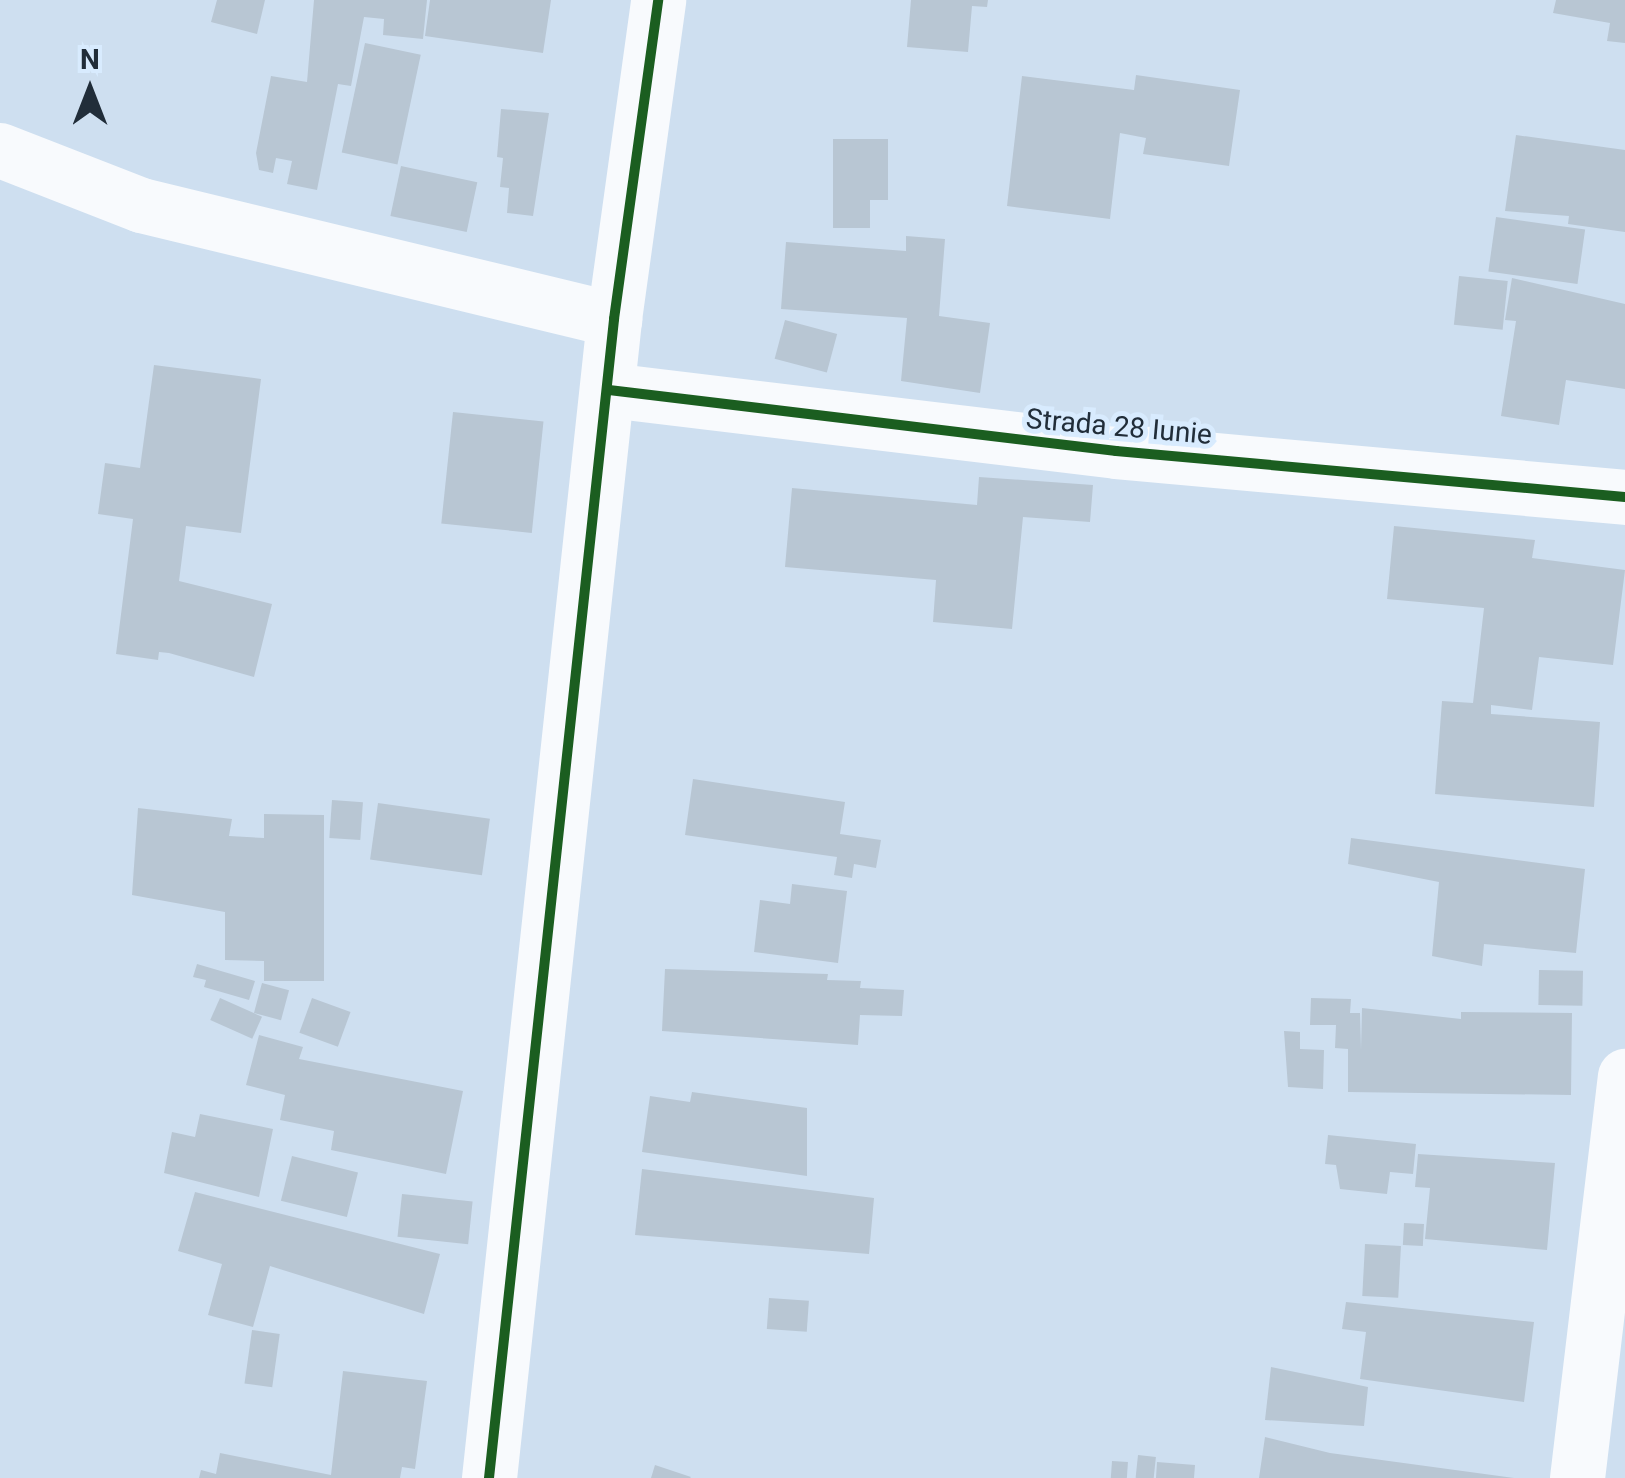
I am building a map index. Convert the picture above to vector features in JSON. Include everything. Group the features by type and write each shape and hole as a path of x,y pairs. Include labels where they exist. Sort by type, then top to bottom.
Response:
{"street":[{"path":"489,1478 610,390 614,319 658,0"},
{"path":"0,150 141,204 614,319"},
{"name":"Strada 28 Iunie","path":"610,390 1096,449 1625,497"},
{"path":"1577,1478 1625,1076"}],"building":[{"path":"217,0 265,0 257,34 211,22"},
{"path":"314,0 427,0 423,39 383,35 384,19 364,17 351,86 338,84 317,190 287,184 292,161 276,158 273,173 259,170 256,153 271,76 307,82"},
{"path":"430,0 551,0 543,53 425,36"},
{"path":"911,0 988,0 987,7 972,6 968,52 907,47"},
{"path":"1556,0 1625,0 1625,43 1607,41 1610,23 1553,13"},
{"path":"365,43 421,55 397,164 342,153"},
{"path":"1136,75 1240,90 1229,166 1143,154 1146,138 1120,133 1110,219 1007,206 1022,76 1134,90"},
{"path":"501,109 549,113 533,216 507,213 509,188 500,187 503,158 497,157"},
{"path":"1516,135 1625,150 1625,232 1568,224 1569,216 1505,211"},
{"path":"833,139 888,139 888,200 870,200 870,228 833,228"},
{"path":"401,166 477,182 467,232 390,216"},
{"path":"1496,217 1585,230 1577,284 1488,271"},
{"path":"906,236 945,239 939,316 990,323 980,393 901,381 907,318 781,309 786,242 906,251"},
{"path":"1459,276 1508,281 1503,330 1454,325"},
{"path":"1512,278 1625,304 1625,389 1566,380 1559,425 1501,416 1516,321 1505,320"},
{"path":"785,320 837,334 827,373 775,359"},
{"path":"154,365 261,379 241,533 186,526 179,581 272,604 254,677 169,653 159,652 158,660 116,654 133,519 98,514 105,463 140,468"},
{"path":"453,412 544,422 532,533 441,523"},
{"path":"979,477 1093,485 1090,522 1023,517 1012,629 933,622 936,580 785,567 792,488 977,505"},
{"path":"1394,526 1535,540 1532,558 1625,570 1613,665 1539,657 1532,710 1491,705 1491,714 1600,722 1594,807 1435,794 1442,701 1473,703 1484,608 1387,599"},
{"path":"693,779 845,802 840,834 881,840 876,868 854,864 852,878 834,875 837,857 685,835"},
{"path":"332,800 363,802 360,840 329,838"},
{"path":"378,803 490,819 482,875 370,859"},
{"path":"138,808 232,819 229,836 264,838 264,814 324,815 324,981 264,981 264,961 225,960 225,912 132,895"},
{"path":"1351,838 1585,869 1576,953 1484,944 1482,966 1432,956 1439,882 1348,864"},
{"path":"792,884 847,891 838,963 754,952 760,900 790,904"},
{"path":"197,964 255,981 249,1000 204,987 206,980 193,977"},
{"path":"665,969 828,974 827,980 861,981 860,988 904,990 902,1016 860,1015 858,1045 662,1031"},
{"path":"1539,970 1583,971 1582,1006 1538,1005"},
{"path":"262,983 289,990 281,1020 254,1013"},
{"path":"220,998 262,1017 252,1039 210,1020"},
{"path":"312,998 351,1012 338,1047 299,1033"},
{"path":"1311,998 1351,999 1350,1013 1360,1013 1361,1050 1362,1008 1461,1019 1461,1012 1572,1013 1571,1095 1348,1092 1348,1049 1335,1048 1336,1025 1310,1025"},
{"path":"1284,1031 1300,1032 1300,1049 1324,1050 1323,1089 1288,1087"},
{"path":"259,1035 303,1047 299,1059 463,1091 446,1174 331,1150 334,1131 280,1120 285,1095 246,1085"},
{"path":"692,1092 807,1108 807,1176 642,1152 650,1096 690,1102"},
{"path":"200,1114 273,1129 259,1197 164,1173 172,1132 195,1137"},
{"path":"1328,1135 1416,1144 1413,1174 1390,1172 1387,1194 1340,1189 1336,1165 1325,1164"},
{"path":"1418,1154 1555,1163 1547,1250 1425,1239 1430,1188 1415,1187"},
{"path":"292,1156 358,1172 347,1217 281,1201"},
{"path":"642,1169 874,1198 869,1254 635,1235"},
{"path":"195,1192 440,1254 424,1314 270,1266 253,1327 208,1315 222,1264 178,1251"},
{"path":"402,1194 473,1201 468,1244 398,1237"},
{"path":"1404,1223 1424,1224 1423,1246 1403,1245"},
{"path":"1365,1244 1401,1246 1398,1298 1362,1296"},
{"path":"769,1298 809,1301 807,1332 767,1329"},
{"path":"1346,1302 1534,1322 1524,1402 1360,1379 1366,1332 1342,1329"},
{"path":"252,1330 280,1334 272,1387 244,1383"},
{"path":"1271,1367 1368,1387 1364,1426 1265,1420"},
{"path":"343,1371 427,1381 415,1469 402,1467 400,1478 199,1478 201,1470 216,1474 220,1453 331,1475"},
{"path":"1265,1437 1330,1453 1514,1478 1259,1478"},
{"path":"1138,1455 1156,1457 1154,1478 1136,1478"},
{"path":"1112,1461 1128,1462 1127,1478 1111,1478"},
{"path":"1157,1462 1195,1465 1194,1478 1156,1478"},
{"path":"655,1465 691,1477 651,1478"}],"cycle path":[{"path":"489,1478 614,319 658,0"},
{"path":"609,390 1116,451 1625,497"}]}
